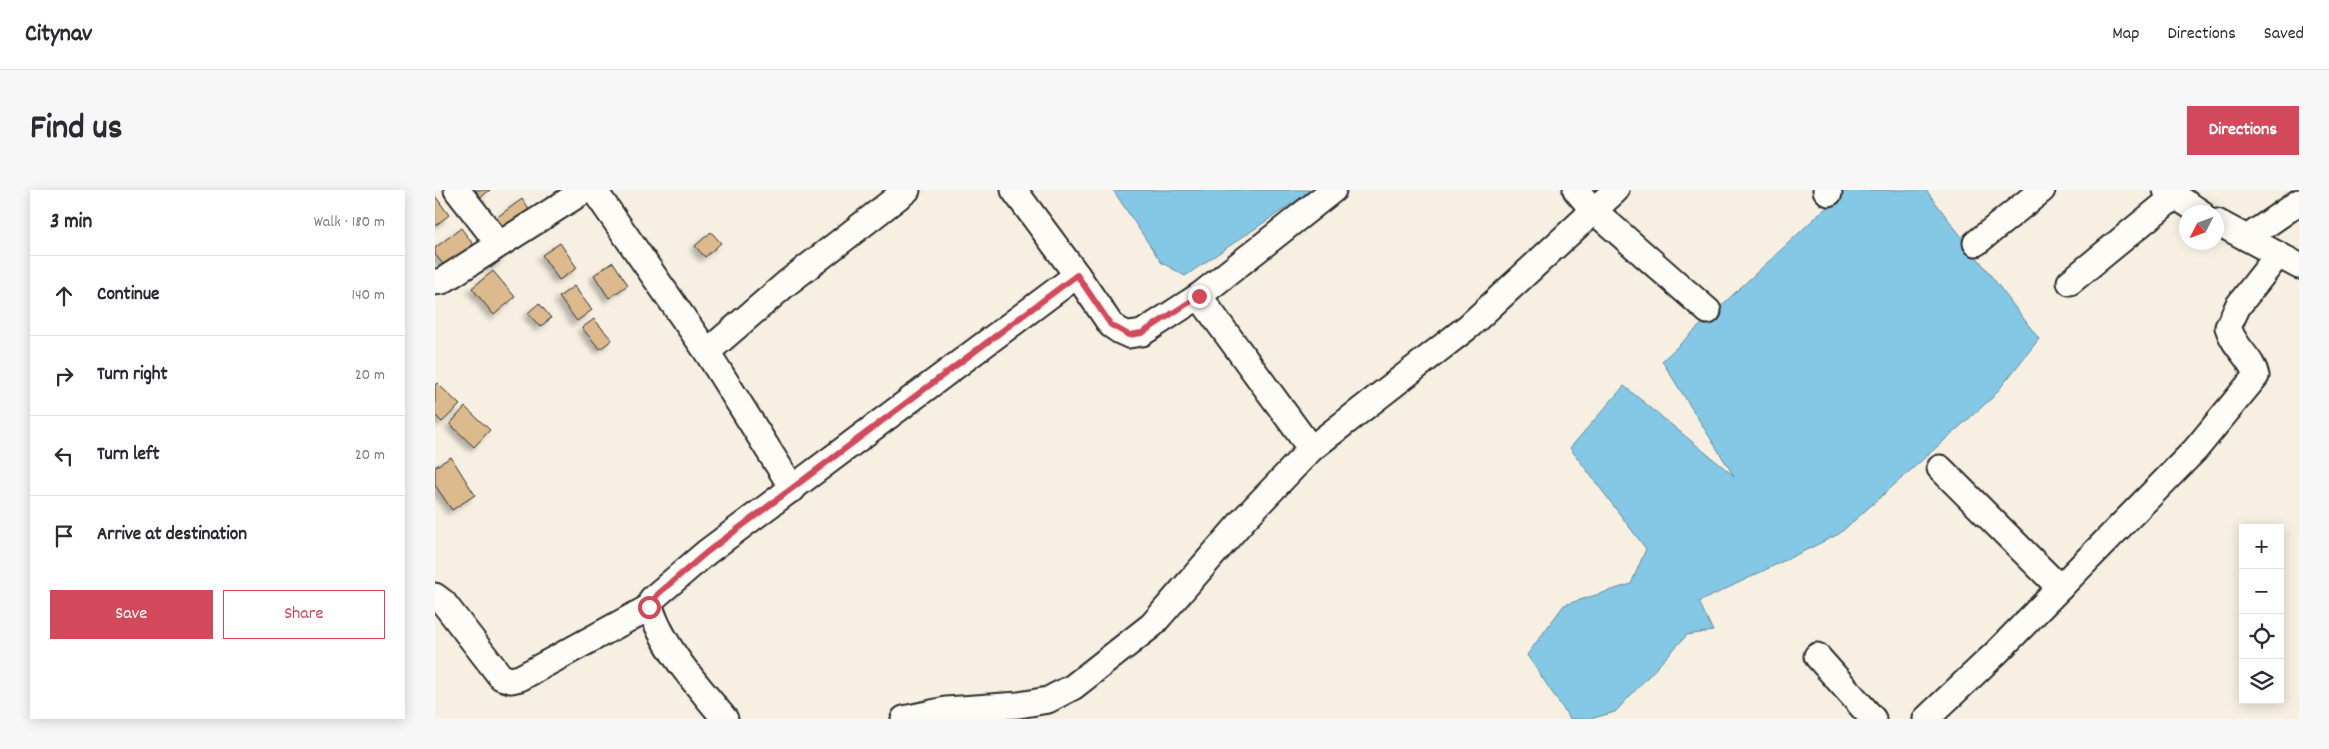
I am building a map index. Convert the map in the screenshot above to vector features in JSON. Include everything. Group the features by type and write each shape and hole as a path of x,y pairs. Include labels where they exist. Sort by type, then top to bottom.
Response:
{"street":[{"path":"457,190 499,244"},
{"path":"435,282 442,280 585,190"},
{"path":"594,190 707,352 793,489"},
{"path":"707,352 787,283 907,190"},
{"path":"1014,190 1077,275 1111,325 1129,335 1142,333 1199,296 1333,190"},
{"path":"1576,190 1593,210 1708,311"},
{"path":"904,719 946,710 1019,705 1048,700 1073,687 1152,625 1245,518 1311,449 1469,326 1616,190"},
{"path":"1976,243 2043,190"},
{"path":"2070,282 2171,193 2189,205"},
{"path":"2247,238 2299,202"},
{"path":"1926,719 1996,653 2195,450 2256,376 2255,368 2231,339 2228,328 2238,306 2289,260 2224,226"},
{"path":"435,596 443,602 501,677 511,680 520,678 649,607 658,594 707,552 1077,275"},
{"path":"1199,296 1311,449"},
{"path":"1940,468 2060,588"},
{"path":"649,607 657,627 673,656 725,719"},
{"path":"1817,656 1873,719"}],"water":[{"path":"1113,190 1312,190 1185,276 1161,262"},
{"path":"1845,190 1926,190 2039,339 1993,397 1839,534 1699,602 1713,631 1687,635 1615,712 1590,719 1570,719 1527,655 1564,605 1631,584 1646,549 1570,448 1624,386 1734,476 1662,361"}],"building":[{"path":"475,190 490,190 481,197"},
{"path":"435,196 449,215 435,226"},
{"path":"522,199 534,217 509,235 496,218"},
{"path":"461,228 478,251 450,273 435,254 435,248"},
{"path":"711,232 721,243 705,257 695,246"},
{"path":"560,243 577,268 559,280 542,255"},
{"path":"498,246 506,256 491,268 483,258"},
{"path":"613,262 628,285 609,298 594,275"},
{"path":"493,271 515,297 494,315 472,288"},
{"path":"574,286 592,310 577,321 559,297"},
{"path":"539,303 551,318 540,327 528,313"},
{"path":"594,319 612,340 600,349 582,328"},
{"path":"437,383 460,405 442,422 435,415 435,385"},
{"path":"465,407 490,430 474,447 450,424"},
{"path":"451,457 475,495 452,510 435,485 435,467"}],"route":[{"path":"649,607 652,599 707,552 893,415 1077,275 1111,325 1129,335 1142,333 1199,296"}]}
